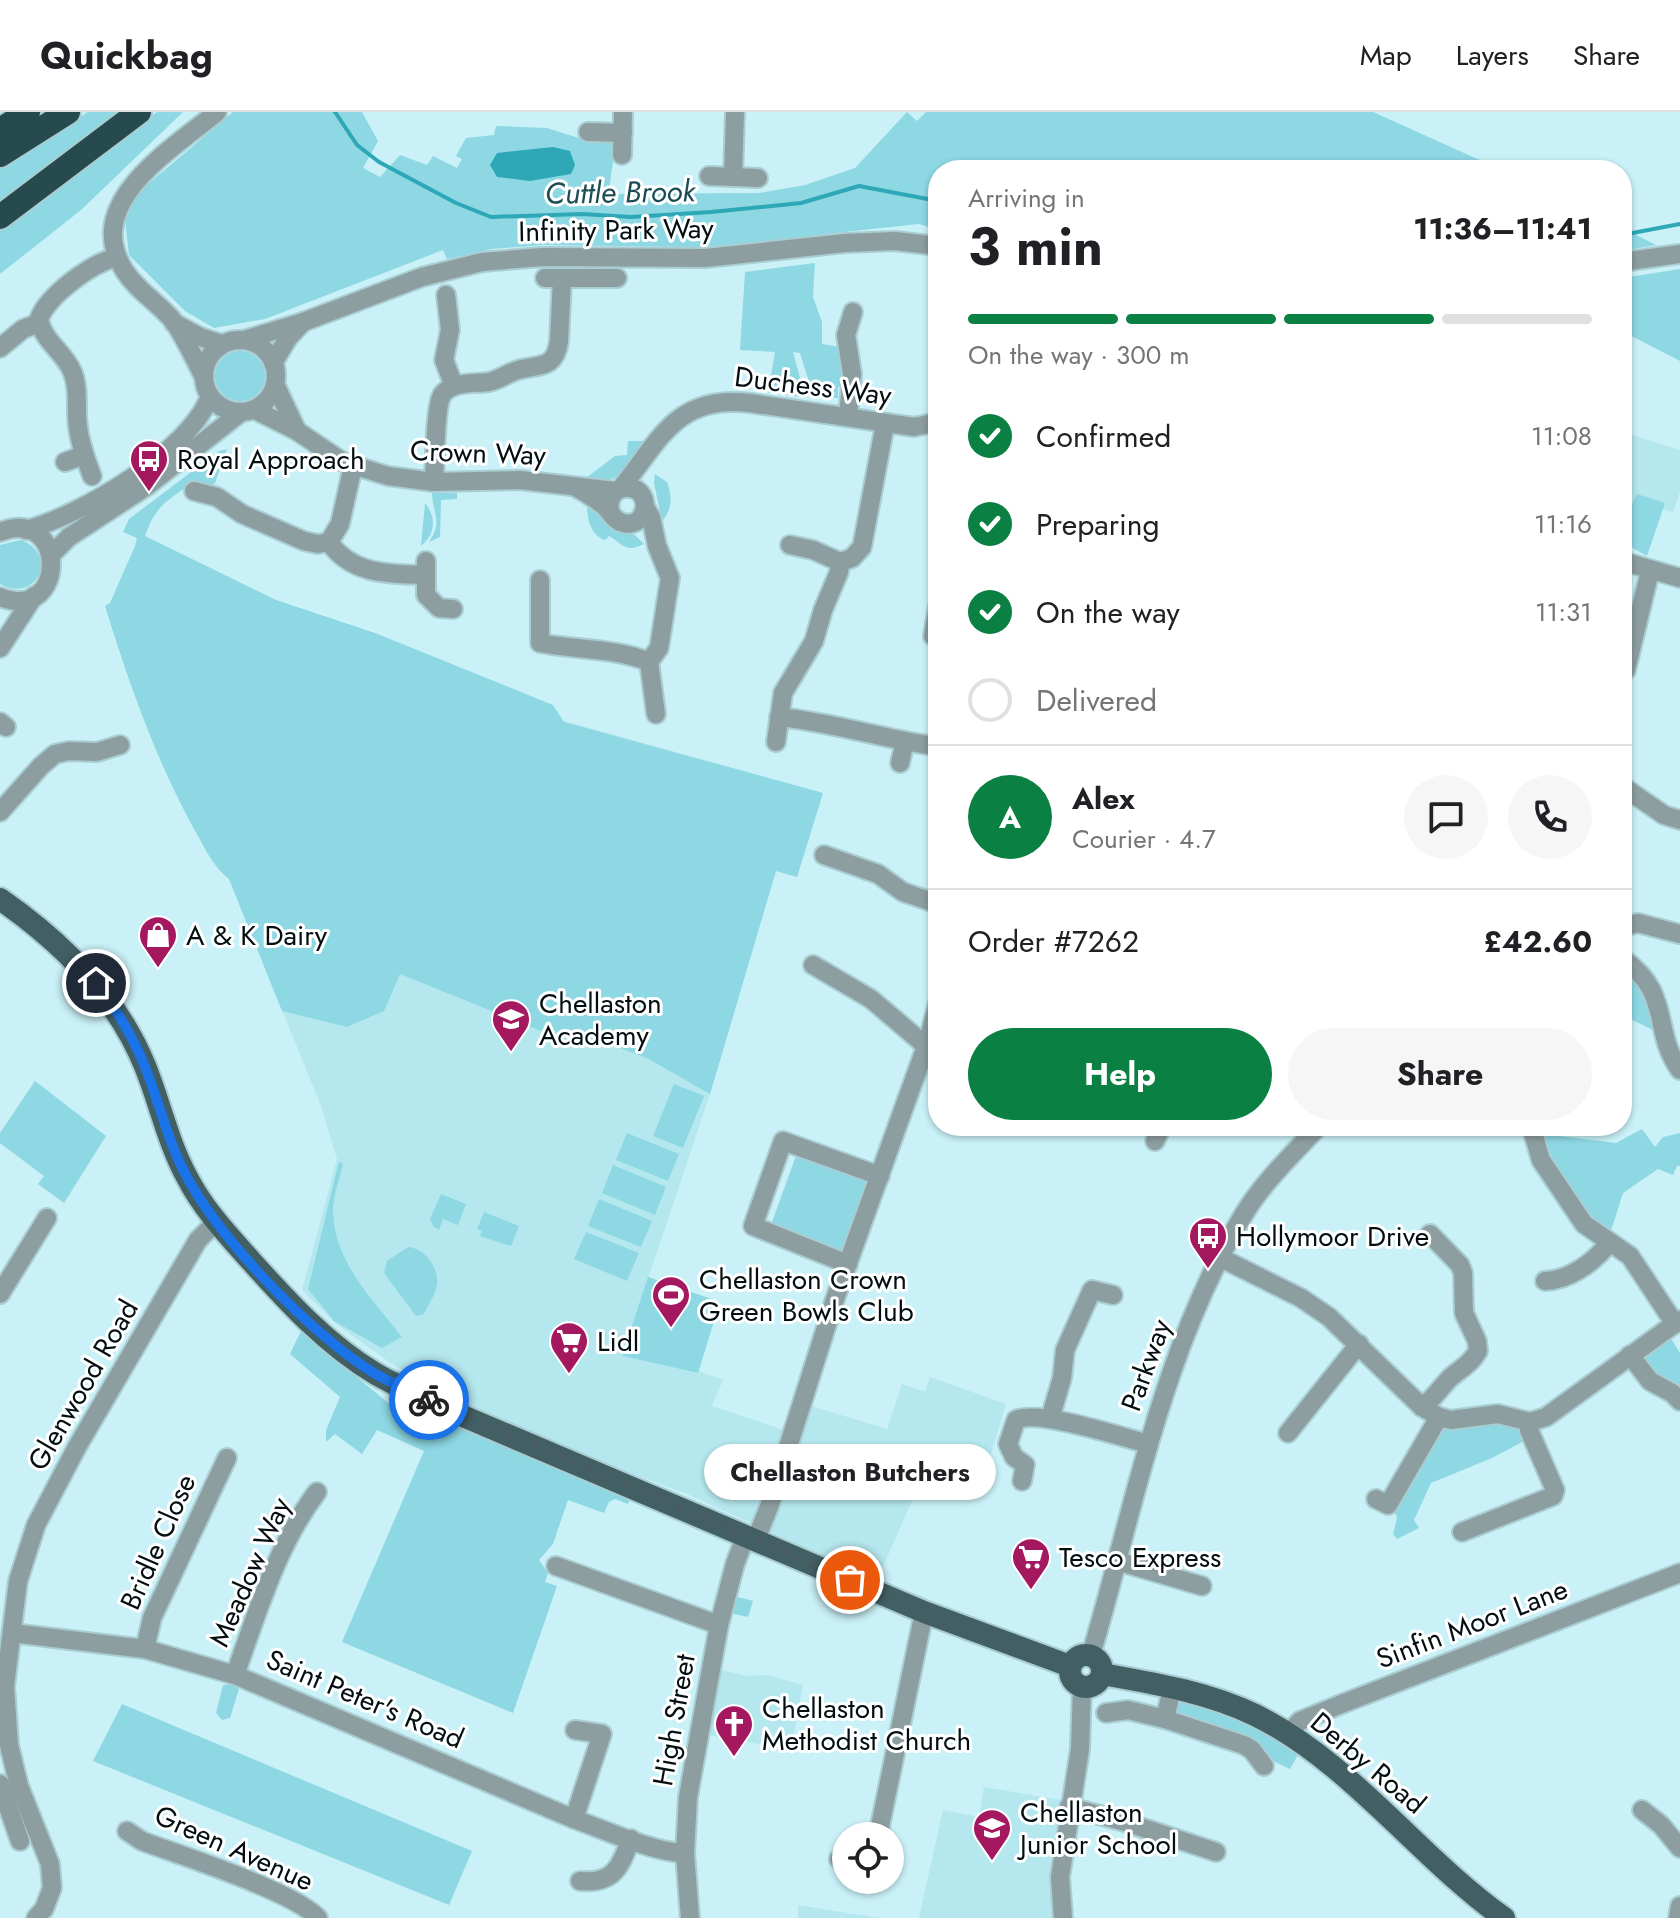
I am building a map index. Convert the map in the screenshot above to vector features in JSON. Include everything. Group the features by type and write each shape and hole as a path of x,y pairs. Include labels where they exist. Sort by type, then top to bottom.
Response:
{"highway":[{"path":"0,130 28,112"},
{"path":"0,155 68,112"},
{"path":"0,217 139,112"}],"main road":[{"path":"0,899 54,940 84,969 112,1004 146,1068 179,1163 216,1222 309,1322 343,1352 375,1374 458,1414 924,1612 1070,1666"},
{"path":"1079,1656 1097,1665 1093,1685 1082,1687 1072,1679 1070,1666 1079,1656"},
{"name":"Derby Road","path":"1097,1665 1250,1713 1288,1734 1338,1772 1504,1918"}],"street":[{"path":"217,112 141,175 125,193 114,222 117,257 134,282 174,323 204,377 210,396 224,409 247,411"},
{"path":"622,155 623,112"},
{"path":"733,177 735,112"},
{"path":"588,132 623,133"},
{"path":"709,176 758,178"},
{"name":"Infinity Park Way","path":"244,340 303,322 408,281 482,262 542,257 705,258 845,243 895,241 928,245"},
{"path":"1632,261 1680,254"},
{"path":"92,476 77,426 73,372 39,323 42,310 49,302 91,267 117,257"},
{"path":"434,482 438,407 444,392 454,386 490,381 550,361 558,350 559,341 553,278 617,278"},
{"path":"445,296 450,330 444,360 454,386"},
{"path":"848,416 852,374 837,334 853,312"},
{"path":"273,363 288,338 303,322"},
{"path":"0,348 23,329 39,323"},
{"path":"51,555 69,537 147,486 247,411 267,400 275,384 273,363 263,349 244,340 222,344 200,337 174,323"},
{"path":"204,377 211,355 222,344"},
{"name":"Crown Way","path":"275,384 297,431"},
{"path":"26,530 69,516 142,469 195,425 204,413 210,396"},
{"name":"Duchess Way","path":"618,489 667,427 690,411 718,402 729,400 885,424 914,427 928,424"},
{"name":"Crown Way","path":"247,411 297,431 324,451 353,466 388,476 434,482 520,480 618,489 630,487 643,500"},
{"path":"790,546 813,550 840,562 852,558 862,547 885,424"},
{"name":"Duchess Way","path":"643,500 651,451"},
{"path":"65,462 84,455"},
{"path":"194,491 222,489 242,514 318,544 329,542 340,524 353,466"},
{"name":"Crown Way","path":"574,486 591,496 619,522 639,527 657,546"},
{"path":"610,513 610,500 618,489"},
{"path":"631,523 640,519 643,500"},
{"path":"643,500 652,520 657,546 668,569 669,591 659,648 649,662 656,714"},
{"path":"1,530 26,530 42,539 51,555 50,579 34,596 3,642"},
{"path":"329,542 337,553 369,571 426,568 426,595 439,608 453,609"},
{"path":"776,742 788,684 814,641 840,562"},
{"path":"1632,565 1680,578"},
{"path":"1632,653 1650,571"},
{"path":"540,580 538,652 570,649 634,656 649,662"},
{"path":"0,597 14,601 34,596"},
{"path":"0,597 4,607 3,642"},
{"path":"779,717 826,723 928,745"},
{"path":"900,763 905,741"},
{"path":"0,812 55,754 97,752 120,745"},
{"path":"97,752 98,772"},
{"path":"1632,793 1664,815 1680,820"},
{"path":"834,853 878,874 903,892 928,901"},
{"path":"1632,924 1638,923 1680,934"},
{"path":"813,965 871,999 928,1042"},
{"path":"1632,967 1654,993 1670,1052 1680,1070"},
{"name":"High Street","path":"690,1918 685,1853 688,1797 719,1625 735,1564 769,1507 848,1264 928,1052"},
{"name":"Parkway","path":"1097,1665 1117,1561 1161,1397 1194,1315 1221,1258 1259,1194 1310,1136"},
{"path":"1221,1258 1301,1298 1329,1317 1422,1407 1439,1417 1463,1419 1498,1414 1530,1422 1557,1410 1677,1322 1630,1256 1584,1224 1541,1160 1534,1136"},
{"path":"848,1264 753,1226 783,1141 880,1176"},
{"path":"0,1294 40,1222"},
{"name":"Glenwood Road","path":"36,1918 44,1909 52,1888 50,1864 19,1786 9,1745 5,1686 12,1633 9,1579 77,1447 198,1240 216,1222"},
{"path":"1422,1407 1449,1379 1469,1364 1478,1351 1477,1341 1464,1313 1460,1265 1430,1234"},
{"path":"1545,1281 1555,1280 1591,1263 1609,1243"},
{"path":"1050,1419 1062,1378 1065,1350 1092,1290 1113,1295"},
{"path":"1288,1433 1359,1344"},
{"path":"1630,1355 1650,1381 1680,1401"},
{"path":"1022,1481 1025,1465 1014,1457 1008,1444 1016,1420 1023,1416 1050,1419 1148,1444"},
{"path":"1376,1499 1388,1505 1439,1417"},
{"path":"1462,1532 1553,1496 1555,1490 1529,1430 1530,1422"},
{"name":"Bridle Close","path":"145,1649 152,1618 227,1458"},
{"name":"Meadow Way","path":"235,1675 255,1616 285,1545 317,1492"},
{"path":"1117,1561 1202,1586"},
{"path":"556,1566 719,1625"},
{"name":"Sinfin Moor Lane","path":"1288,1734 1300,1721 1680,1573"},
{"path":"881,1822 924,1612"},
{"name":"Saint Peter's Road","path":"12,1633 145,1649 235,1675 574,1819 631,1839 685,1853"},
{"path":"1063,1918 1060,1877 1080,1749 1082,1687"},
{"path":"1165,1719 1172,1689"},
{"path":"1106,1713 1128,1710 1244,1745 1264,1766"},
{"path":"574,1819 602,1734 575,1730"},
{"path":"0,1784 20,1841"},
{"path":"1069,1807 1216,1852"},
{"path":"1642,1810 1661,1825 1680,1848"},
{"name":"Green Avenue","path":"127,1831 142,1841 284,1897 310,1909 318,1918"},
{"path":"580,1881 597,1882 610,1876 620,1867 631,1839"},
{"path":"1678,1918 1680,1906"}],"shaded area":[{"path":"88,112 131,112 0,210 0,167"},
{"path":"157,112 183,112 81,210 0,274 0,230"},
{"path":"233,112 362,112 378,141 363,168 380,177 400,155 427,165 433,156 457,168 462,159 456,156 466,138 494,135 496,126 547,128 585,140 615,142 610,194 759,193 805,185 855,168 907,112 917,121 926,112 1373,112 1480,160 928,160 928,227 919,224 825,234 746,248 543,245 492,249 447,259 443,250 265,319 214,328 185,311 129,255 125,220 134,196"},
{"path":"553,147 570,151 575,165 571,174 530,181 497,177 490,165 497,153"},
{"path":"1632,233 1656,245 1632,249"},
{"path":"815,263 813,297 822,322 822,344 840,347 845,387 838,387 838,398 809,397 809,382 800,353 793,352 802,385 801,397 768,393 775,352 740,350 745,272"},
{"path":"1680,269 1680,361 1632,336 1632,276"},
{"path":"240,351 258,358 265,376 258,394 240,401 222,394 215,376 222,358"},
{"path":"1632,435 1680,450 1680,492 1673,512 1663,509 1632,534"},
{"path":"628,441 645,441 622,473 609,479 586,478 615,456 627,455"},
{"path":"227,449 215,483 207,491 185,488 171,498 156,513 145,536 276,600 375,633 553,705 564,722 823,793 797,877 776,871 710,1094 647,1058 570,1030 551,1035 400,974 384,1011 347,1027 282,1011 229,879 209,856 155,748 105,606 110,603 135,546 137,538 123,532 129,519 219,451"},
{"path":"655,474 667,482 670,493 670,507 662,521 654,483"},
{"path":"432,493 457,493 457,499 441,500 440,537 429,542 436,529"},
{"path":"1637,494 1665,503 1647,556 1632,548 1632,504"},
{"path":"425,503 433,526 421,546"},
{"path":"587,505 615,530 635,535 644,544 628,548 609,536 605,540 600,538 591,526"},
{"path":"20,540 32,546 41,564 33,582 25,588 14,589 0,584 0,545"},
{"name":"Chellaston Academy","path":"434,685 823,793 797,877 776,871 710,1094 622,1356 699,1371 723,1380 712,1406 787,1431 808,1405 887,1429 902,1384 925,1392 930,1377 1006,1404 979,1494 923,1476 877,1580 687,1494 515,1427 442,1391 392,1364 335,1323 302,1290 337,1159 321,1106 229,879"},
{"path":"1632,979 1651,1004 1655,1022 1653,1030 1632,1020"},
{"path":"35,1081 106,1136 64,1203 38,1184 44,1176 0,1143 0,1133"},
{"path":"674,1084 704,1096 683,1148 653,1136"},
{"path":"1642,1129 1655,1147 1663,1137 1680,1133 1680,1166 1673,1175 1658,1169 1623,1193 1610,1234 1570,1188 1543,1136 1616,1143"},
{"path":"627,1133 679,1154 668,1181 616,1160"},
{"path":"797,1153 873,1179 845,1254 771,1225"},
{"path":"339,1161 343,1164 333,1213 341,1248 357,1280 402,1337 382,1348 334,1321 308,1289"},
{"path":"613,1165 666,1187 655,1215 602,1193"},
{"path":"441,1194 466,1204 458,1225 443,1219 439,1230 430,1219"},
{"path":"599,1199 652,1221 641,1247 588,1226"},
{"path":"484,1212 519,1226 511,1246 480,1236 482,1231 477,1229"},
{"path":"586,1232 639,1253 627,1281 574,1259"},
{"path":"408,1247 425,1255 433,1265 437,1278 435,1292 424,1314 416,1316 384,1273 387,1261"},
{"name":"Chellaston Crown Green Bowls Club","path":"648,1277 720,1302 698,1373 622,1356"},
{"path":"301,1331 387,1402 438,1431 441,1420 631,1497 628,1504 615,1499 609,1502 604,1513 568,1500 553,1544 539,1560 548,1573 545,1582 557,1586 513,1713 342,1642 424,1451 377,1430 362,1454 335,1434 326,1442 326,1430 340,1397 290,1354"},
{"path":"1670,1337 1680,1353 1680,1393 1657,1382 1641,1358"},
{"path":"1490,1421 1519,1426 1524,1441 1431,1483 1414,1520 1419,1528 1397,1539 1393,1534 1397,1518 1394,1509 1434,1437 1446,1425"},
{"path":"734,1596 753,1601 748,1617 730,1613"},
{"path":"722,1670 746,1676 767,1675 803,1685 791,1750 708,1735"},
{"path":"233,1684 239,1689 230,1718 222,1720 216,1713 223,1685"},
{"path":"1186,1701 1219,1709 1300,1751 1290,1769 1275,1762 1258,1747 1177,1717 1174,1704"},
{"path":"122,1704 472,1851 449,1905 93,1761"},
{"name":"Chellaston Junior School","path":"984,1787 1061,1800 1050,1875 1052,1918 919,1918 943,1810 979,1817"},
{"path":"798,1905 879,1918 798,1918"}],"waterway":[{"name":"Cuttle Brook","path":"335,112 357,145 379,162 456,203 491,217 582,214 631,217 711,212 801,203 859,186 928,199"},
{"name":"Cuttle Brook","path":"1632,233 1680,224"}],"way so far":[{"path":"429,1400 850,1580"}],"place":[{"name":"Royal Approach","path":"149,493"},
{"name":"A & K Dairy","path":"158,969"},
{"name":"Chellaston Academy","path":"511,1053"},
{"name":"Hollymoor Drive","path":"1208,1270"},
{"name":"Chellaston Crown Green Bowls Club","path":"671,1329"},
{"name":"Lidl","path":"569,1375"},
{"name":"Chellaston Butchers","path":"850,1580"},
{"name":"Tesco Express","path":"1031,1591"},
{"name":"Chellaston Methodist Church","path":"734,1758"},
{"name":"Chellaston Junior School","path":"992,1862"}],"route":[{"path":"96,983 131,1035 146,1068 179,1163 216,1222 280,1293 343,1352 375,1374 429,1400"}]}
